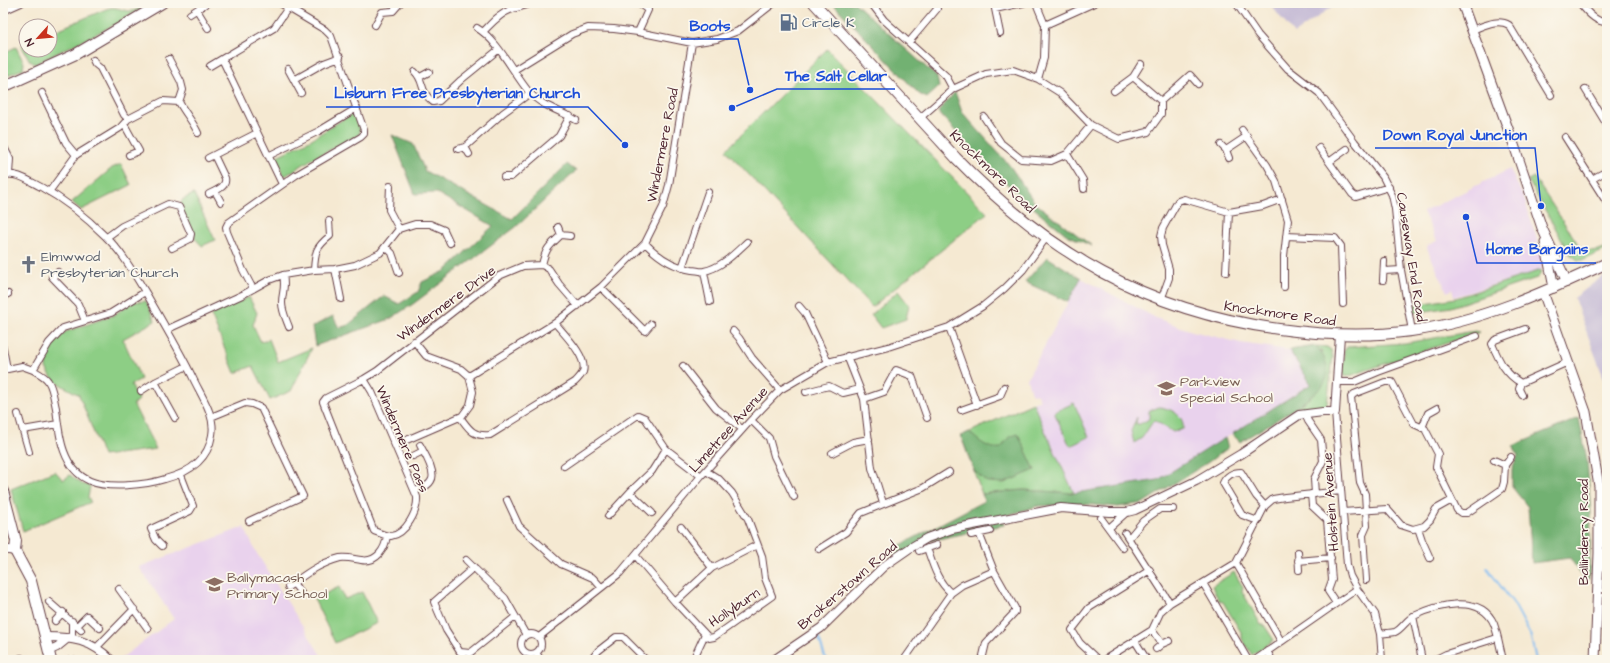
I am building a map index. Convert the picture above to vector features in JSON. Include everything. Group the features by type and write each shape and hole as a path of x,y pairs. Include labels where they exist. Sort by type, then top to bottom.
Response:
{"main road":[{"path":"3,87 76,54 162,3"},
{"name":"Knockmore Road","path":"814,3 974,177 1019,217 1046,238 1104,274 1138,291 1203,314 1250,325 1340,335 1412,331 1469,318 1554,288 1607,263"},
{"path":"1462,3 1542,228 1567,282"},
{"path":"1542,228 1554,288"},
{"name":"Ballinderry Road","path":"1543,292 1586,412 1603,486 1595,660"},
{"path":"3,491 16,541 14,551 31,582 50,655"}],"street":[{"path":"3,11 21,3"},
{"path":"190,14 207,3"},
{"path":"253,289 243,270 226,227 228,223 282,184 318,161 361,138 364,134 340,57 331,36 280,3"},
{"path":"375,25 382,12 393,11 400,3"},
{"path":"483,32 501,15 510,10 531,3"},
{"path":"638,3 648,10 638,32"},
{"path":"514,70 572,34 588,28 638,32 692,44 717,39 738,31 774,3"},
{"path":"871,3 884,20 946,76 953,89"},
{"path":"910,42 936,9 936,3"},
{"path":"1000,33 995,9 1022,3"},
{"path":"1036,3 1044,25 1044,58 1038,80"},
{"path":"1044,25 1094,3"},
{"name":"Causeway End Road","path":"1236,3 1258,35 1288,69 1319,93 1355,142 1383,176 1389,187 1395,209 1401,270 1412,331"},
{"path":"1580,3 1586,11 1602,23 1607,22"},
{"path":"210,66 274,28 288,8"},
{"path":"197,10 208,28"},
{"path":"1472,30 1495,22 1503,22 1509,26 1551,95"},
{"path":"477,28 490,38 530,93 544,104 576,120"},
{"name":"Windermere Road","path":"469,376 555,323 578,306 601,287 645,243 663,207 669,185 692,44"},
{"path":"415,72 420,77 423,91 428,98 433,102 439,101 461,80 498,50"},
{"path":"294,80 324,63 340,57"},
{"path":"169,59 183,90 179,102 185,114 193,122 198,133"},
{"path":"222,59 282,184"},
{"path":"93,60 100,68 124,115 139,150 129,156"},
{"path":"1114,91 1133,77 1141,64"},
{"path":"288,69 301,93"},
{"path":"920,118 953,89 986,74 1013,70 1038,80 1060,93 1091,125 1119,139 1148,132 1161,114 1160,102 1133,77"},
{"path":"420,77 429,72"},
{"path":"1160,102 1190,75 1198,84"},
{"path":"1585,89 1605,116 1607,125"},
{"path":"42,93 66,143 76,155"},
{"path":"458,149 465,147 503,113 530,93"},
{"path":"49,192 76,155 139,112 163,101 179,102"},
{"path":"268,156 319,131 356,108"},
{"path":"504,177 512,180 559,136 570,116"},
{"path":"984,117 1002,143 1021,159 1051,160 1067,154 1091,125"},
{"path":"1242,130 1268,165 1276,181 1288,220 1284,256 1284,287"},
{"path":"221,202 212,192 223,186 226,182 211,157 257,133"},
{"path":"1226,150 1247,136"},
{"path":"1565,137 1607,203"},
{"path":"3,145 10,159 6,174 19,176 49,192 78,211 107,237 126,260 168,329 211,417 213,434 208,450 198,464 181,475 158,481 131,485 109,486 91,482 78,474 66,459 58,424 54,397 48,381 33,370 22,366 5,369 3,348"},
{"path":"1220,145 1226,150 1229,158"},
{"path":"465,147 469,154"},
{"path":"1318,148 1356,197 1389,187"},
{"path":"1329,162 1347,149"},
{"path":"1067,154 1083,180 1084,189"},
{"path":"1592,179 1607,171"},
{"path":"390,186 389,210 399,229"},
{"path":"682,268 708,192"},
{"path":"1161,300 1169,278 1169,269 1161,236 1163,228 1178,201 1184,199 1230,212 1263,206 1282,199"},
{"path":"107,237 122,226 168,204 179,207 191,234 190,239 172,248"},
{"path":"1226,272 1230,212"},
{"path":"314,270 315,255 319,245 330,236 329,221"},
{"path":"168,329 269,280 283,275 314,270 335,269 355,265 380,253 399,229 415,224 430,224 444,230 450,243"},
{"path":"558,227 561,235"},
{"path":"570,236 561,235 549,246 545,252 542,265 549,269 559,284 578,306"},
{"path":"1286,236 1335,238 1341,246 1343,304"},
{"name":"Limetree Avenue","path":"539,637 620,573 706,470 780,390 828,362 847,356 888,347 949,327 982,306 1004,289 1023,270 1046,238"},
{"path":"645,243 653,252 665,260 682,268 704,272 722,264 748,242"},
{"path":"386,247 392,253 399,273"},
{"path":"1383,280 1384,261"},
{"name":"Windermere Drive","path":"385,535 374,531 323,402 326,398 364,379 499,276 523,266 542,265"},
{"path":"335,269 341,299"},
{"path":"1384,271 1401,270"},
{"path":"58,272 52,277 78,304 85,321"},
{"path":"704,272 710,302"},
{"path":"283,275 285,285 282,308 290,327"},
{"path":"601,287 645,331 651,324"},
{"path":"33,370 49,343 63,328 111,313 145,292"},
{"path":"799,306 805,313 828,362"},
{"path":"460,417 473,433 481,436 490,434 575,382 582,374 584,367 583,361 555,323"},
{"path":"949,327 977,404"},
{"path":"1520,383 1503,367 1492,344 1495,340 1519,334 1525,329"},
{"path":"733,331 752,358 780,390"},
{"path":"1335,412 1340,335"},
{"path":"1337,382 1354,382 1477,336"},
{"path":"394,445 460,417 470,405 473,392 469,376 461,369 426,356 414,341"},
{"path":"847,356 864,399 872,468 883,503"},
{"path":"1520,383 1568,362"},
{"path":"141,391 155,382 187,366"},
{"path":"683,366 716,408 742,430"},
{"path":"864,399 884,392 896,370 912,376 927,418"},
{"name":"Windermere Pass","path":"364,379 372,392 417,497 418,505 404,529 396,535 385,535"},
{"path":"155,382 175,418"},
{"path":"1366,580 1363,535 1368,526 1365,494 1360,483 1351,398 1354,394 1385,382 1392,382 1414,424 1425,430 1438,454 1436,467 1457,510 1461,513 1467,513 1502,489 1505,465 1511,457"},
{"path":"1520,383 1519,389 1522,395"},
{"path":"806,392 829,386 843,393 860,389"},
{"path":"961,410 1000,396 1004,387"},
{"path":"211,417 245,404 252,404 261,408 303,496 249,520"},
{"path":"1422,428 1428,413 1437,408"},
{"name":"Brokerstown Road","path":"774,660 821,628 884,566 927,538 952,529 1061,508 1110,512 1127,512 1135,510 1196,480 1241,454 1293,418 1305,414 1335,412"},
{"name":"Holstein Avenue","path":"1335,412 1347,565 1356,589 1375,614 1380,634 1382,660"},
{"path":"18,414 29,452"},
{"path":"1305,414 1321,440 1323,461 1314,479 1312,506 1327,520 1332,580 1328,591 1336,603"},
{"path":"564,466 638,415 645,418 666,449 701,476"},
{"path":"751,420 769,438 774,456 794,497"},
{"path":"23,430 58,424"},
{"path":"832,453 853,442 869,439"},
{"path":"413,456 421,448 433,474 432,481 426,486 414,491"},
{"path":"608,516 652,471 666,449"},
{"path":"1494,460 1505,465"},
{"name":"Hollyburn","path":"635,555 675,602 709,638 714,637 772,596 765,578 762,556 748,519 732,494 719,479 706,470"},
{"path":"819,549 846,532 861,513 923,488 948,472"},
{"path":"1258,521 1242,515 1223,483 1225,478 1235,472 1241,472 1256,496 1265,506"},
{"path":"162,546 156,540 151,529 190,511 193,506 181,475"},
{"path":"630,492 652,513"},
{"path":"1104,660 1152,630 1161,611 1170,603 1236,563 1265,506 1273,499 1342,492"},
{"path":"507,500 519,526 561,564 593,578 601,587"},
{"path":"1343,512 1366,512 1387,509 1401,525 1413,529 1424,526 1430,520 1436,508 1452,500"},
{"path":"1170,603 1127,536 1143,521 1160,509 1173,509"},
{"path":"1108,528 1127,512"},
{"path":"1100,518 1123,548"},
{"path":"680,526 712,568"},
{"path":"1418,528 1430,558"},
{"path":"971,535 990,531"},
{"path":"979,533 994,571 1015,608 1014,612 986,643 982,660"},
{"path":"301,593 291,585 316,567 341,558 369,560 378,556 383,549 385,535"},
{"path":"675,602 712,568 757,545"},
{"path":"919,551 938,545"},
{"path":"927,548 936,574 943,586 951,593"},
{"path":"3,549 14,551"},
{"path":"1298,552 1299,570"},
{"path":"1298,561 1331,558"},
{"path":"466,560 505,598 526,635"},
{"path":"1236,563 1281,641"},
{"path":"474,567 434,602 446,630 460,652 470,652 515,617"},
{"path":"1098,660 1080,643 1072,630 1089,608 1150,570"},
{"path":"904,660 951,593 962,585 994,571"},
{"path":"1203,583 1248,660"},
{"path":"119,589 148,630"},
{"path":"1255,660 1356,589"},
{"path":"49,602 79,628 87,616 100,628"},
{"path":"1380,634 1396,631 1413,616 1443,607 1460,604 1476,606 1487,614 1494,624 1502,660"},
{"path":"96,648 134,609"},
{"path":"55,621 62,612"},
{"path":"1413,616 1422,660"},
{"path":"50,655 57,647 70,638 72,621"},
{"path":"1152,630 1162,644"},
{"path":"533,634 539,637 541,646 536,653 530,655 522,649 521,640 526,635 533,634"},
{"name":"Hollyburn","path":"693,660 705,634"},
{"path":"45,637 70,638 88,643 111,660"},
{"path":"591,660 598,651 616,637 623,637 646,660"},
{"path":"1434,660 1446,654 1497,638"},
{"path":"1135,641 1147,660"},
{"path":"1156,649 1169,641"},
{"path":"1267,651 1272,660"},
{"path":"536,653 541,660"}],"shaded area":[{"path":"1269,3 1337,3 1294,34"},
{"path":"1510,169 1525,201 1544,263 1541,270 1454,297 1452,289 1447,292 1427,248 1428,245 1437,241 1423,212"},
{"path":"1607,273 1607,387 1574,298"},
{"name":"Parkview Special School","path":"1081,278 1156,318 1192,331 1241,343 1289,350 1311,384 1159,480 1074,493 1033,403 1040,400 1037,395 1031,393 1027,379"},
{"name":"Ballymacash Primary School","path":"244,527 256,552 324,660 264,660 260,655 255,660 121,660 120,659 174,619 139,567"}],"green space":[{"path":"146,3 151,3 114,25 58,53 58,30 106,9 116,8 133,11"},
{"path":"832,3 855,3 937,77 939,87 927,98 919,94"},
{"path":"16,47 18,51 18,58 22,58 24,63 23,69 3,77 3,53"},
{"path":"827,49 987,213 872,307 726,150"},
{"path":"28,58 47,58 35,64"},
{"path":"955,92 962,112 1010,166 1035,203 1092,246 1067,235 1024,200 980,158 938,112"},
{"path":"353,113 356,114 360,130 359,135 312,159 285,176 283,174 275,157 310,140"},
{"path":"392,135 413,144 425,171 512,219 567,164 576,171 516,227 413,304 390,319 315,346 312,327 333,316 339,328 348,325 384,296 399,304 418,292 422,282 445,271 493,226 437,193 415,194"},
{"path":"121,164 131,185 81,210 72,202 112,168"},
{"path":"1534,177 1578,244 1584,250 1596,251 1607,247 1607,249 1584,260 1578,260 1570,254 1528,180"},
{"path":"194,194 215,240 202,246 191,234 179,207 183,199"},
{"path":"1047,257 1081,278 1068,302 1025,282"},
{"path":"1541,270 1540,275 1537,278 1451,307 1414,313 1413,305 1456,298"},
{"path":"898,291 909,305 906,319 881,328 871,315"},
{"path":"249,297 257,313 253,325 261,342 269,339 278,362 312,348 291,391 270,400 253,366 235,373 211,315"},
{"path":"146,301 155,321 123,339 141,379 131,385 139,400 133,404 156,449 103,456 79,395 54,381 46,368 47,351 65,332 114,315 132,302"},
{"path":"1475,331 1480,332 1346,377 1343,375 1344,351 1347,347 1405,343"},
{"path":"1316,346 1327,347 1331,350 1333,357 1327,404 1323,406 1294,408 1312,396 1322,352"},
{"path":"1316,346 1322,353 1327,367 1327,377 1320,389 1299,405 1240,442 1232,434 1311,384 1289,350"},
{"path":"1033,403 1074,493 1023,490 982,494 961,436"},
{"path":"1074,403 1089,437 1070,446 1054,412"},
{"path":"1159,407 1176,413 1182,420 1183,429 1173,432 1154,420 1142,438 1134,443 1131,431 1137,417 1136,424 1140,424 1149,419 1149,411"},
{"path":"1579,418 1587,460 1591,514 1589,579 1584,579 1570,558 1532,563 1528,507 1512,487 1512,469 1518,455 1513,446"},
{"path":"969,432 976,439 992,448 1001,448 1009,437 1018,434 1035,470 1004,483 987,482 974,471 961,436"},
{"path":"1225,438 1228,448 1143,503 1118,507 1083,504 1038,506 1002,517 1004,525 929,541 899,561 891,550 984,501 982,494 1023,490 1074,493 1158,480"},
{"path":"55,471 63,480 70,475 82,484 90,486 88,498 91,502 23,531 11,489"},
{"path":"1234,572 1243,587 1242,591 1261,625 1264,625 1274,640 1252,655 1242,639 1242,634 1223,602 1219,601 1212,586"},
{"path":"339,587 345,599 362,592 377,623 335,643 314,599"}],"waterway":[{"path":"1487,568 1514,604 1530,634 1536,660"},
{"path":"818,636 826,660"}],"place":[{"name":"Circle K","path":"789,22"},
{"name":"Boots","path":"750,90"},
{"name":"The Salt Cellar","path":"732,108"},
{"name":"Lisburn Free Presbyterian Church","path":"625,145"},
{"name":"Down Royal Junction","path":"1541,206"},
{"name":"Home Bargains","path":"1466,217"},
{"name":"Elmwwod Presbyterian Church","path":"28,264"},
{"name":"Parkview Special School","path":"1167,389"},
{"name":"Ballymacash Primary School","path":"214,585"}]}
